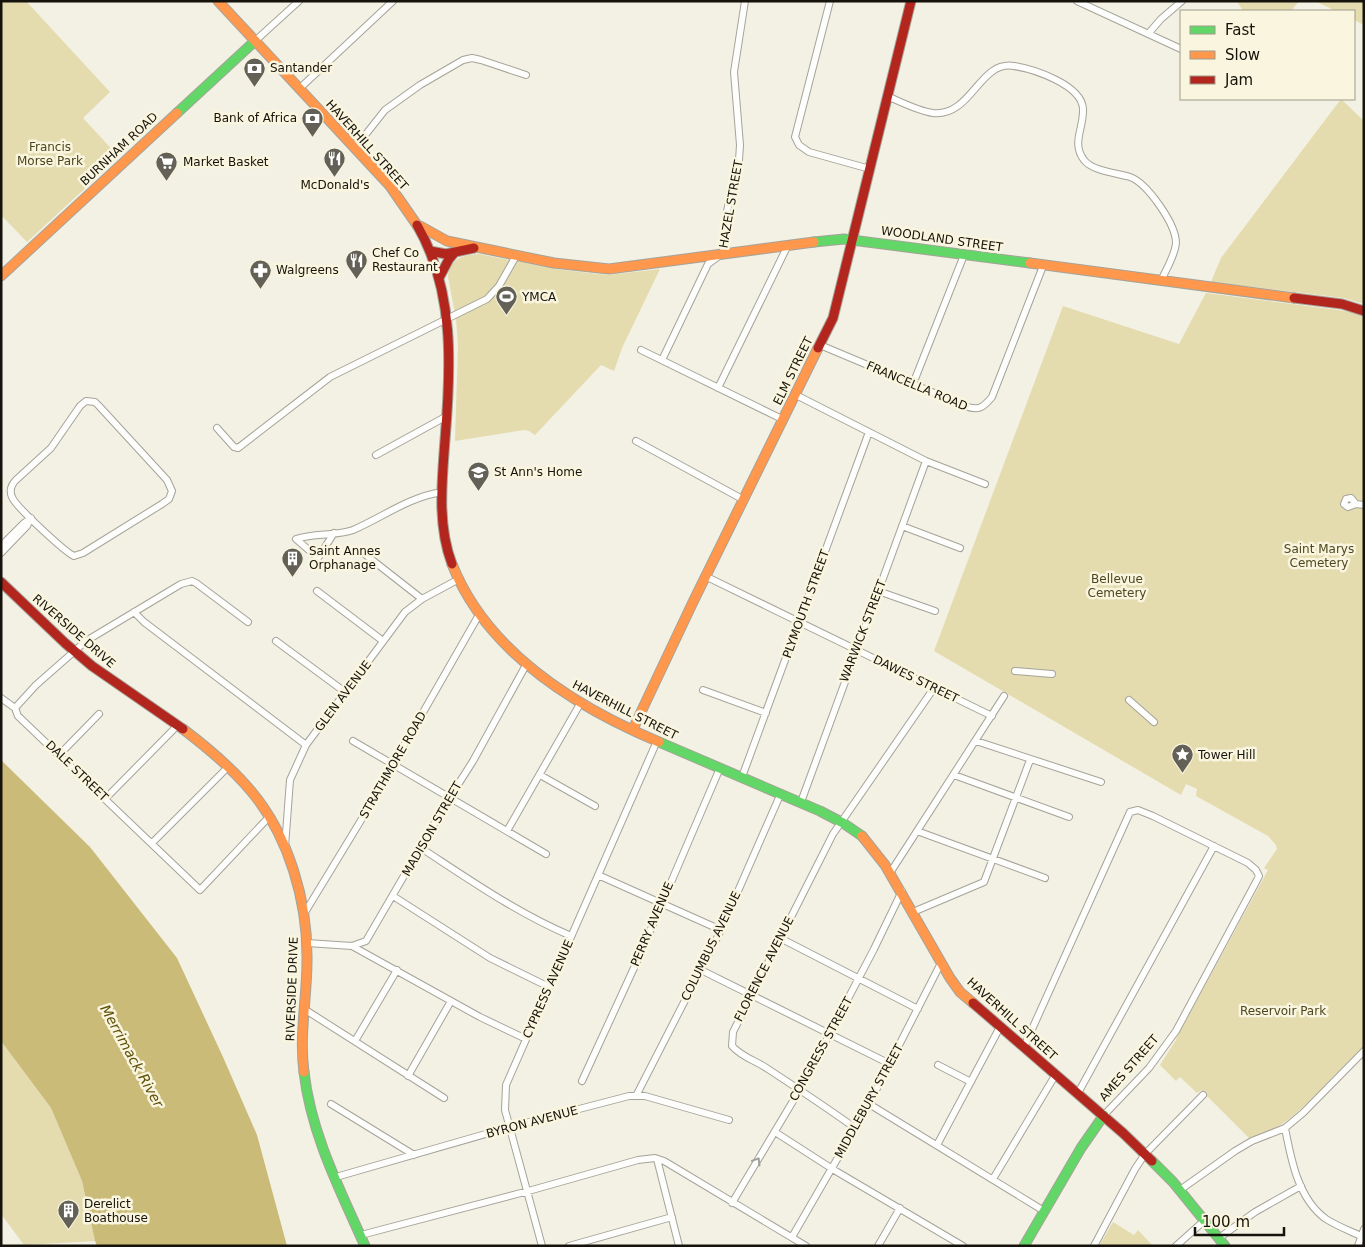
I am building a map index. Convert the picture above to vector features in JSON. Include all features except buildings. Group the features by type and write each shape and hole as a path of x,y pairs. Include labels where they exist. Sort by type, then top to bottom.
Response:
{"main road":[{"name":"HAVERHILL STREET","path":"218,1 390,186 416,223 430,251 439,278 446,320 449,369 442,492 444,538 449,556 459,578 480,613 504,643 543,680 580,704 720,768 801,802 842,823 862,836 879,855 890,872 941,963 960,992 1104,1115 1145,1154 1180,1190 1225,1246"},
{"name":"ELM STREET","path":"633,729 705,576 833,318 910,2"},
{"name":"BURNHAM ROAD","path":"1,276 255,41"},
{"name":"WOODLAND STREET","path":"416,223 447,241 579,267 609,269 788,244 831,239 852,240 1342,304 1364,311"},
{"path":"430,251 447,241"},
{"name":"WOODLAND STREET","path":"430,251 446,254 477,248"},
{"path":"439,278 449,259 456,252"},
{"name":"RIVERSIDE DRIVE","path":"1,582 74,650 107,677 197,739 228,767 252,792 285,848 301,899 307,943 302,1049 306,1090 313,1119 365,1246"},
{"name":"AMES STREET","path":"1024,1246 1081,1148 1104,1115"}],"street":[{"path":"255,41 299,1"},
{"path":"299,89 393,1"},
{"name":"HAZEL STREET","path":"662,360 708,264 723,253 727,211 740,160 734,72 745,1"},
{"path":"830,1 795,137 799,145 809,152 870,169"},
{"path":"1148,34 1161,19 1182,1"},
{"path":"1079,2 1180,49"},
{"path":"355,148 385,110 420,85 463,60 472,58 481,60 526,75"},
{"path":"887,96 928,112 946,112 962,103 990,72 1000,66 1009,65 1041,74 1073,90 1079,96 1082,105 1083,114 1078,142 1083,158 1091,166 1131,178 1140,183 1148,190 1173,228 1176,241 1175,249 1161,281"},
{"path":"718,388 788,244"},
{"path":"912,384 964,255"},
{"path":"218,428 234,447 238,448 330,377 387,347 446,320 491,295 499,286 516,256"},
{"name":"FRANCELLA ROAD","path":"820,345 972,409 982,408 992,397 1043,266"},
{"path":"641,350 784,420"},
{"path":"796,395 926,461 985,484"},
{"path":"86,401 95,402 99,406 167,480 172,488 172,495 162,504 77,556 66,552 31,518 12,500 10,495 11,487 16,480 51,448 80,406 86,401"},
{"path":"376,455 447,416"},
{"name":"PLYMOUTH STREET","path":"742,776 869,432"},
{"path":"636,441 744,500"},
{"name":"WARWICK STREET","path":"801,802 926,461"},
{"path":"334,533 318,558 296,539 313,534 351,531 418,498 442,492"},
{"path":"1356,504 1364,505"},
{"path":"1,546 31,518"},
{"path":"1,553 27,526 31,518"},
{"path":"902,526 960,548"},
{"path":"362,552 422,599"},
{"name":"DAWES STREET","path":"705,576 992,716"},
{"name":"GLEN AVENUE","path":"285,848 290,780 306,745 405,612 422,599 459,578"},
{"path":"15,708 24,697 86,641 181,584 192,580 248,622"},
{"path":"317,591 383,641"},
{"path":"878,591 935,611"},
{"path":"134,612 144,622 306,745"},
{"name":"STRATHMORE ROAD","path":"303,915 393,765 480,613"},
{"path":"276,641 345,692"},
{"name":"MADISON STREET","path":"352,946 366,941 473,761 526,665"},
{"path":"1015,671 1052,674"},
{"name":"FLORENCE AVENUE","path":"800,1090 765,1067 740,1054 732,1046 733,1032 833,834 934,688"},
{"path":"704,690 766,712"},
{"name":"DALE STREET","path":"2,696 15,708 18,716 200,890 268,818"},
{"path":"890,872 1004,696"},
{"path":"1129,700 1154,722"},
{"path":"507,831 580,704"},
{"path":"59,755 99,714"},
{"path":"105,799 177,726"},
{"name":"CYPRESS AVENUE","path":"542,1246 505,1110 506,1085 657,740"},
{"path":"353,741 546,854"},
{"path":"976,741 1101,782"},
{"path":"913,912 984,882 1030,760"},
{"path":"152,844 228,767"},
{"name":"PERRY AVENUE","path":"582,1081 720,768"},
{"path":"540,775 595,806"},
{"path":"954,775 1069,817"},
{"name":"COLUMBUS AVENUE","path":"636,1096 722,930 781,793"},
{"path":"1024,1047 1130,812 1138,810 1214,846 1078,1093"},
{"path":"917,832 1046,878"},
{"name":"AMES STREET","path":"1104,1115 1149,1068 1176,1031 1259,876 1256,870 1248,864 1214,846"},
{"path":"421,848 502,901 541,923 571,936"},
{"path":"598,875 722,930"},
{"name":"CONGRESS STREET","path":"732,1203 800,1090 902,892"},
{"path":"393,896 490,958 549,987"},
{"path":"780,938 918,1009"},
{"path":"307,943 352,946 480,1018 526,1039"},
{"name":"MIDDLEBURY STREET","path":"792,1237 869,1104 941,963"},
{"path":"355,1041 397,970"},
{"path":"701,970 890,1064"},
{"path":"408,1076 451,1002"},
{"path":"304,1009 444,1098"},
{"path":"937,1145 1000,1028"},
{"path":"1180,1190 1234,1151 1285,1128 1303,1113 1364,1051"},
{"path":"938,1065 971,1082"},
{"path":"993,1179 1056,1074"},
{"path":"800,1090 855,1128"},
{"path":"1094,1246 1145,1154 1203,1095"},
{"name":"BYRON AVENUE","path":"336,1178 510,1127 629,1096 645,1096 729,1120"},
{"path":"331,1104 414,1155"},
{"path":"869,1104 1044,1212"},
{"path":"1285,1128 1294,1167 1301,1186 1309,1199 1324,1218 1363,1233 1358,1246"},
{"path":"775,1132 831,1169 963,1246"},
{"path":"657,1159 679,1246"},
{"path":"361,1235 638,1160 657,1159 664,1161 806,1246"},
{"path":"1219,1238 1255,1212 1301,1186"},
{"path":"878,1246 900,1208"},
{"path":"569,1246 672,1217"},
{"path":"1176,1246 1205,1220"}],"green space":[{"name":"Francis Morse Park","path":"1,1 26,1 110,92 83,118 119,157 27,242 1,215"},
{"path":"1237,1 1299,1 1292,10 1242,10"},
{"path":"1315,1 1364,1 1364,25 1355,20 1355,10 1334,10"},
{"path":"1342,100 1364,121 1364,304 1344,298 1211,282 1221,258"},
{"name":"YMCA","path":"479,254 562,270 608,275 660,269 622,348 614,371 601,365 535,435 524,430 455,441 458,345 456,319 448,277 451,266 458,259 468,255"},
{"name":"Bellevue Cemetery","path":"1206,293 1338,310 1355,313 1364,317 1364,1047 1312,1099 1290,1118 1275,1129 1250,1139 1201,1090 1197,1093 1180,1077 1176,1081 1160,1065 1176,1040 1268,870 1264,868 1277,849 1276,845 1268,836 1196,796 1197,789 1186,784 1181,795 934,651 1063,306 1179,344"},
{"path":"1,1041 51,1108 82,1181 95,1241 24,1245 1,1214"},
{"path":"1113,1222 1134,1235 1138,1230 1153,1246 1099,1246"}],"water":[{"name":"Merrimack River","path":"1,760 90,847 177,958 257,1135 287,1246 97,1246 82,1181 51,1108 1,1041"}],"traffic: fast":[{"path":"177,113 255,41"},
{"path":"814,242 844,239 1030,263"},
{"path":"659,742 820,811 862,836"},
{"path":"304,1072 313,1117 320,1140 365,1246"},
{"path":"1024,1246 1081,1148 1104,1115"},
{"path":"1152,1161 1173,1182 1225,1246"}],"traffic: slow":[{"path":"218,1 390,186 417,225"},
{"path":"1,276 177,113"},
{"path":"420,226 447,241 554,263 609,269 814,242"},
{"path":"1030,263 1294,298"},
{"path":"633,729 818,348"},
{"path":"452,564 468,596 487,624 511,650 566,694 597,712 659,742"},
{"path":"183,729 219,758 251,791 276,828 294,871 300,893 306,939 307,975 302,1044 304,1072"},
{"path":"862,836 885,865 950,978 960,992 973,1003"}],"traffic: jam":[{"path":"818,348 833,318 911,1"},
{"path":"417,225 429,250 438,276 448,330 449,357 442,518 447,549 452,564"},
{"path":"430,251 446,254 474,248"},
{"path":"439,278 455,252"},
{"path":"1294,298 1342,304 1364,311"},
{"path":"1,582 92,666 183,729"},
{"path":"973,1003 1123,1133 1152,1161"}],"place":[{"name":"Santander","path":"254,87"},
{"name":"Bank of Africa","path":"313,137"},
{"name":"McDonald's","path":"335,177"},
{"name":"Market Basket","path":"167,181"},
{"name":"Chef Co Restaurant","path":"356,279"},
{"name":"Walgreens","path":"260,289"},
{"name":"YMCA","path":"506,316"},
{"name":"St Ann's Home","path":"478,491"},
{"name":"Saint Annes Orphanage","path":"293,577"},
{"name":"Tower Hill","path":"1182,774"},
{"name":"Derelict Boathouse","path":"68,1230"}],"park label":[{"name":"Saint Marys Cemetery","path":"1319,556"},
{"name":"Reservoir Park","path":"1283,1011"}]}
